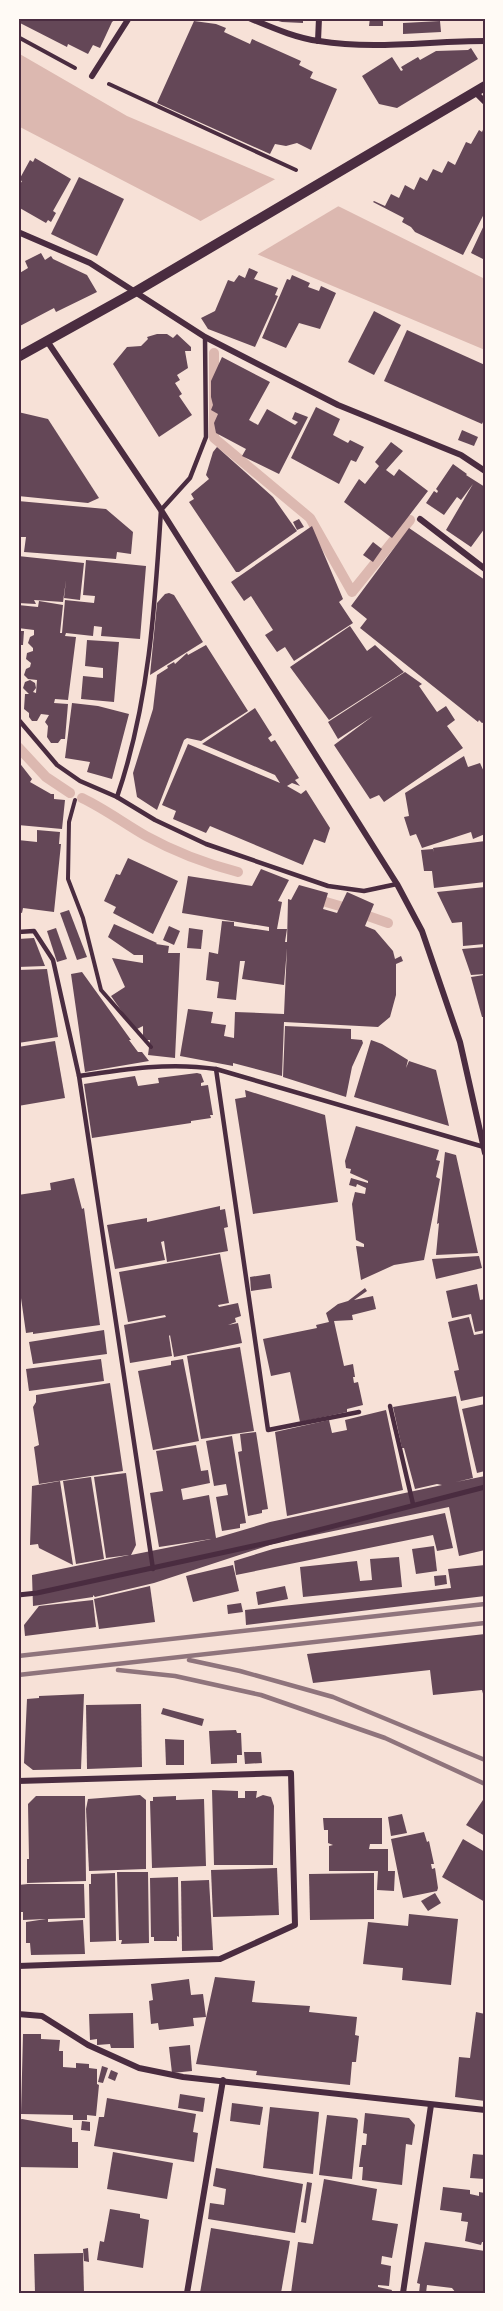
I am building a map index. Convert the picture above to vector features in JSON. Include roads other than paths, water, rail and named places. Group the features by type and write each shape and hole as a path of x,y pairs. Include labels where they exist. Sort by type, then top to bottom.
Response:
{"street":[{"path":"92,76 129,18"},
{"path":"249,18 277,30 318,41 380,46 485,41"},
{"path":"318,41 319,18"},
{"path":"18,357 316,188 480,89 485,102"},
{"path":"18,232 90,263 205,338 338,405 461,455 485,471"},
{"path":"47,341 161,510 397,884 422,931 460,1042 484,1150"},
{"path":"420,519 485,569"},
{"path":"18,1595 153,1569 276,1541 485,1487"},
{"path":"18,1781 291,1773 295,1925 220,1959 18,1966"},
{"path":"18,2014 42,2016 88,2045 139,2068 183,2077 485,2110"},
{"path":"187,2293 223,2080"},
{"path":"403,2293 431,2104"}],"lane":[{"path":"117,797 142,709 157,571 161,510 190,478 206,437 205,338"},
{"path":"18,719 57,765 80,781 117,797 156,820 206,844 328,886 364,891 397,884"},
{"path":"18,932 34,931 53,960 79,1076 153,1569"},
{"path":"79,1076 167,1065 216,1069 484,1150"},
{"path":"216,1069 268,1430 358,1412"},
{"path":"390,1406 413,1504"}],"waterway":[{"path":"214,353 214,438 310,518 352,592 410,520"},
{"path":"18,747 46,777 70,793"},
{"path":"82,798 168,847 238,872"},
{"path":"326,902 343,907"},
{"path":"368,916 388,923"}],"railway":[{"path":"18,1656 485,1604"},
{"path":"18,1675 485,1623"},
{"path":"189,1660 240,1671 333,1697 485,1760"},
{"path":"118,1670 175,1676 261,1695 385,1738 485,1784"}]}
